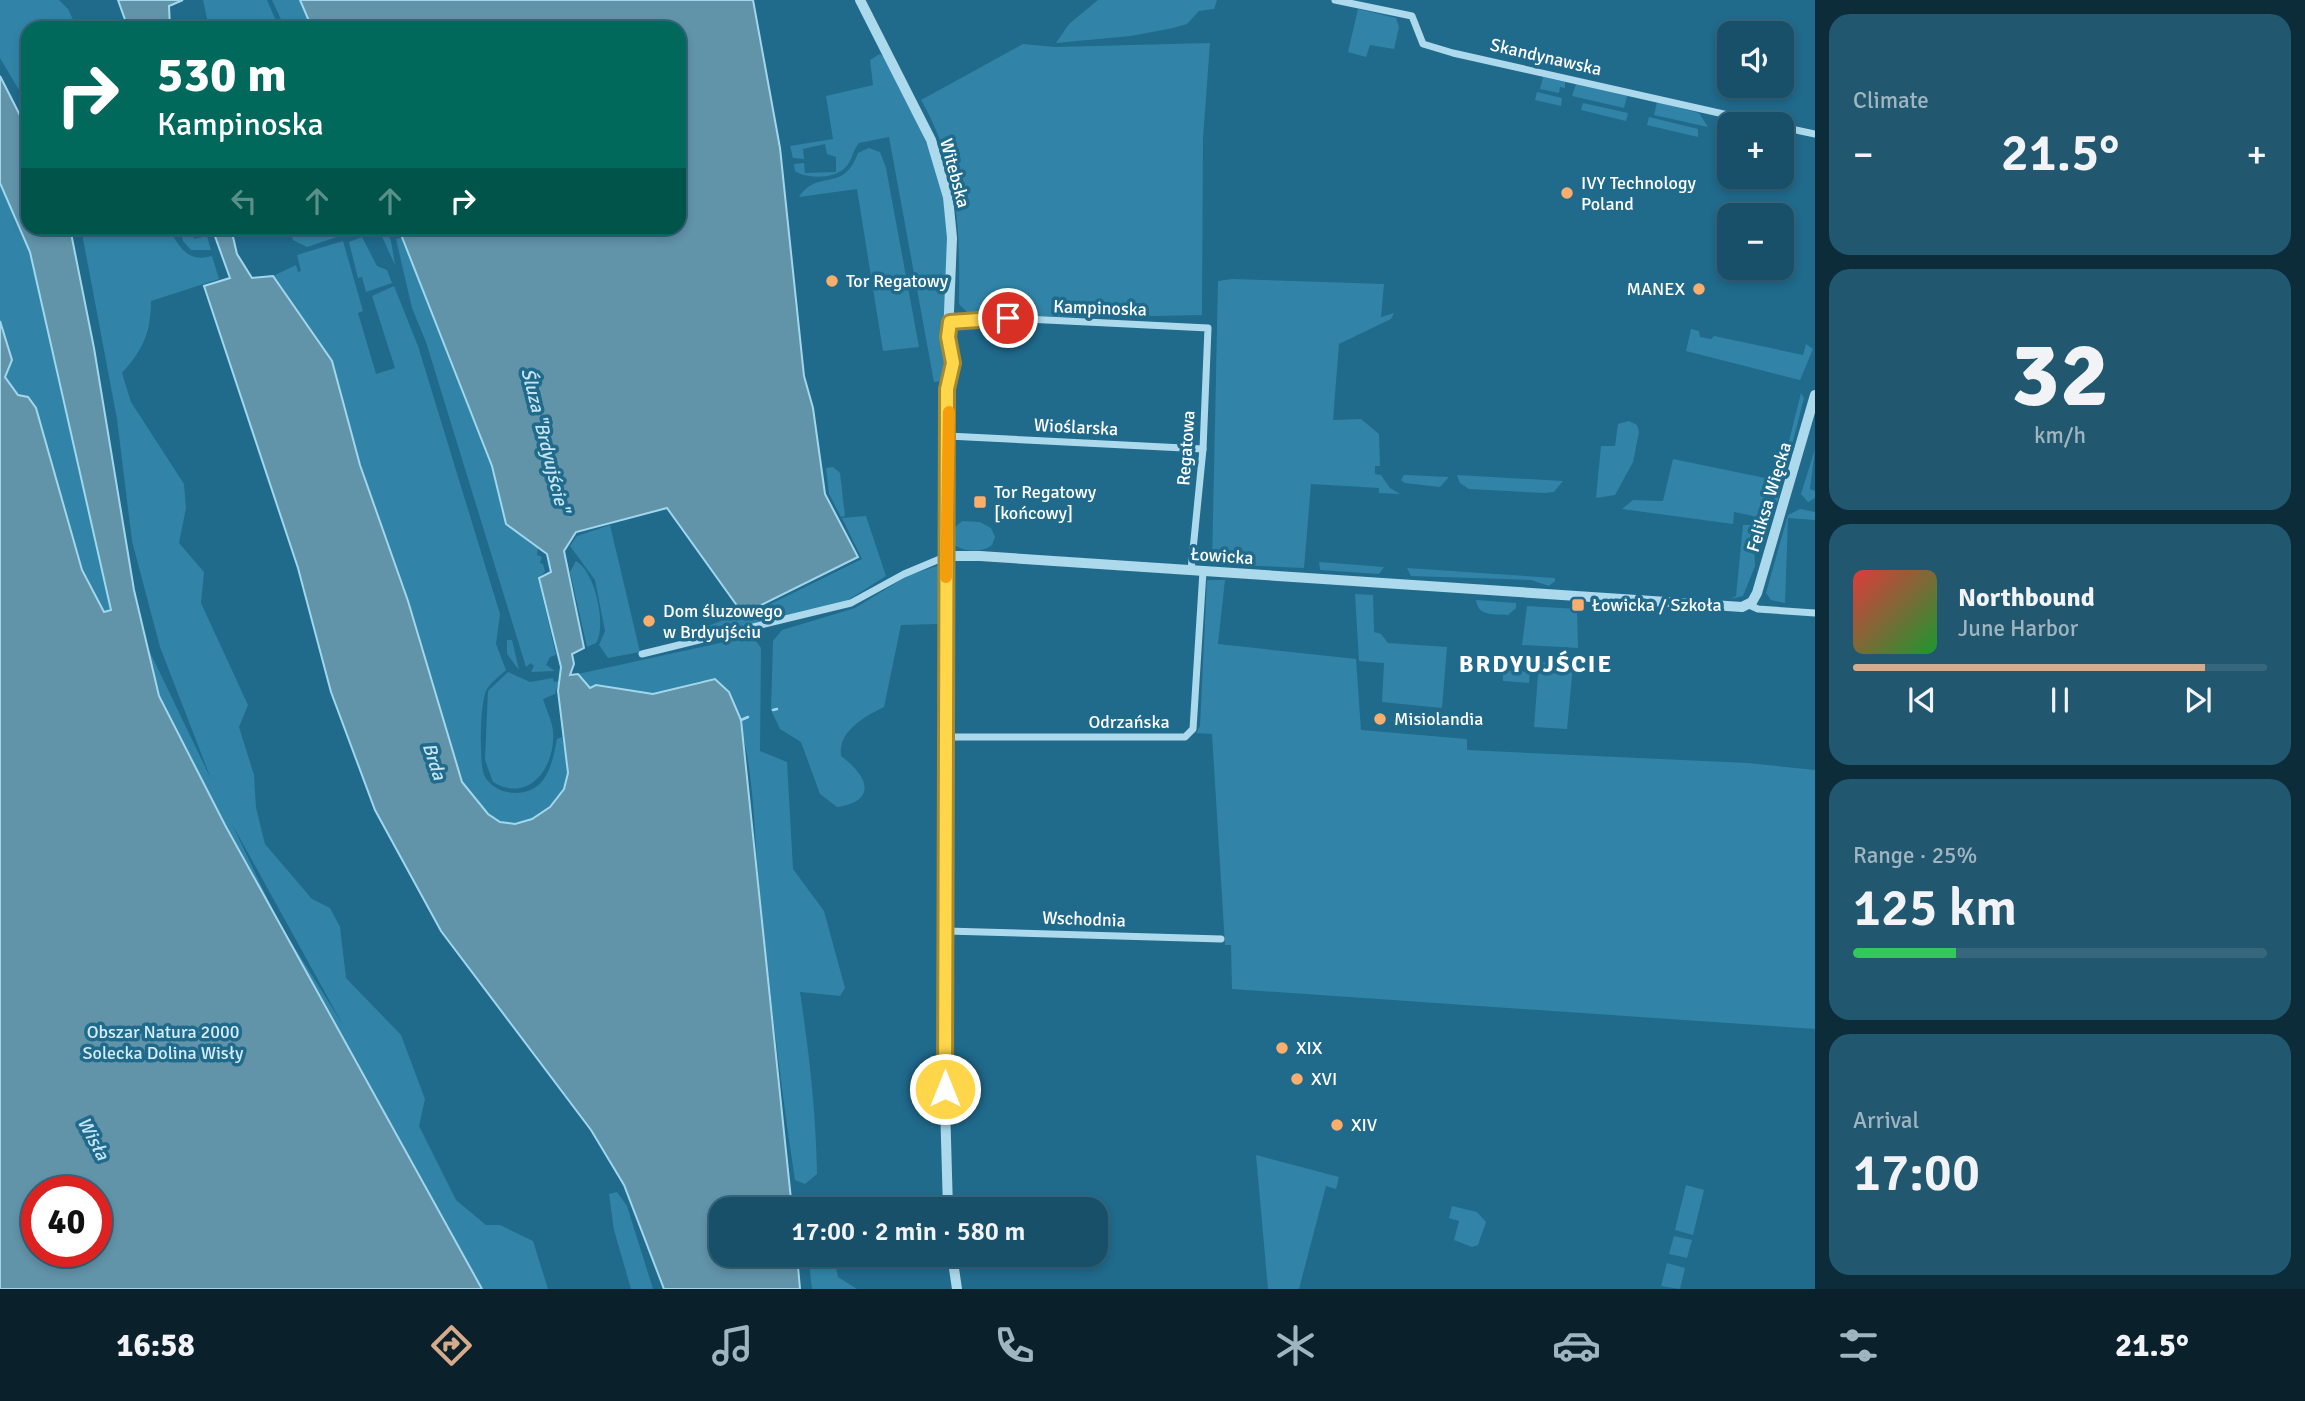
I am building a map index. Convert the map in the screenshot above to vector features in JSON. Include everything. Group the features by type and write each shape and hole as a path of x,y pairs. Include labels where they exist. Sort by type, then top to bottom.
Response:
{"street":[{"name":"Witebska","path":"860,0 931,140 944,178 952,238 948,337 953,363 947,389 945,737 948,1197"},
{"name":"Skandynawska","path":"1335,0 1412,16 1423,44 1453,53 1717,113"},
{"path":"1794,130 1815,134"},
{"name":"Kampinoska","path":"950,322 1008,318 1208,327"},
{"name":"Regatowa","path":"1191,570 1203,449 1208,327"},
{"name":"Feliksa Więcka","path":"1749,604 1757,593 1815,395"},
{"name":"Wioślarska","path":"948,436 1203,449"},
{"name":"Łowicka","path":"642,654 850,603 904,574 947,556 980,555 1727,607 1749,604 1759,609 1815,613"},
{"name":"Odrzańska","path":"945,737 1185,737 1194,729 1203,571"},
{"name":"Wschodnia","path":"946,931 1221,939"},
{"path":"954,1267 957,1289"}],"green space":[{"path":"0,0 59,0 68,9 74,21 21,21 21,93 0,58"},
{"path":"203,0 267,0 276,21 208,21"},
{"path":"272,0 300,0 309,21 282,21"},
{"path":"1098,0 1217,0 1214,9 1199,11 1187,24 1173,28 1131,36 1056,43 1069,24"},
{"path":"1358,9 1396,18 1399,27 1394,49 1370,45 1366,57 1348,52"},
{"path":"1210,43 1203,138 1202,315 1108,317 1108,308 1095,306 1094,317 970,315 959,304 959,250 950,174 934,125 921,100 1023,44 1055,47"},
{"path":"880,54 917,122 942,189 949,258 943,381 934,382 889,137 859,143 845,168 835,174 820,177 800,174 795,171 794,164 804,163 805,173 836,172 836,157 827,154 825,144 803,149 804,159 793,158 790,146 833,139 826,96 873,85 870,60"},
{"path":"1543,77 1565,82 1565,88 1560,87 1559,93 1540,89"},
{"path":"1576,84 1627,96 1624,108 1572,96"},
{"path":"1537,92 1562,98 1561,106 1535,100"},
{"path":"1657,102 1699,113 1708,127 1654,115"},
{"path":"1583,103 1628,113 1626,121 1581,110"},
{"path":"1649,117 1698,129 1698,137 1647,125"},
{"path":"869,148 880,152 886,168 919,347 883,351 857,189 799,197 806,188 845,173 858,153"},
{"name":"Obszar Natura 2000 Solecka Dolina Wisły","path":"0,183 30,252 63,403 122,594 211,779 160,647 132,541 117,419 82,235 173,235 190,255 203,258 212,256 219,279 151,301 144,340 122,373 131,402 184,484 186,508 179,543 204,572 201,603 248,705 239,727 254,775 256,808 265,844 312,899 330,908 340,927 346,978 401,1035 425,1099 419,1126 456,1200 486,1225 500,1225 533,1241 548,1289 0,1289 0,351 12,360 0,321","holes":["232,824 343,1025 278,921"]},
{"path":"182,235 193,235 194,239 207,236 211,250 191,250"},
{"path":"291,235 342,235 307,247 293,240"},
{"path":"381,235 388,235 391,241 395,265"},
{"path":"362,237 377,266 387,270 392,283 366,292 362,277 358,278 349,242"},
{"path":"403,237 492,466 506,524 538,548 537,555 542,557 540,563 543,564 545,572 538,578 556,655 550,657 546,665 555,671 531,672 534,666 531,663 526,667 426,342 412,308 396,239"},
{"path":"343,241 363,311 358,313 376,374 395,368 372,296 394,286 418,346 500,614 496,644 506,670 491,684 485,695 481,731 484,775 496,788 504,791 521,793 529,790 543,780 557,739 562,737 567,766 565,785 552,805 532,819 510,823 493,818 478,804 462,782 408,601 360,465 332,361 273,276 296,265 298,272 301,271 297,255"},
{"path":"1232,279 1384,284 1381,317 1394,313 1391,319 1339,344 1333,420 1361,419 1379,434 1380,466 1375,466 1375,474 1381,475 1390,488 1400,494 1379,493 1379,488 1311,484 1304,568 1212,564 1218,281"},
{"path":"1691,329 1699,331 1700,337 1711,339 1714,336 1803,355 1806,344 1813,349 1800,380 1686,351"},
{"path":"1801,393 1804,398 1778,500 1770,517"},
{"path":"1629,421 1637,425 1639,432 1633,462 1615,495 1596,498 1601,446 1615,446 1618,424"},
{"path":"1815,449 1810,489 1815,491 1815,498 1808,502 1801,494"},
{"path":"1673,459 1775,480 1767,514 1754,541 1755,566 1743,596 1730,599 1736,596 1743,525 1752,525 1753,516 1734,512 1733,524 1622,509 1633,500 1663,501"},
{"path":"833,467 840,473 845,516 841,517 829,494 826,468"},
{"path":"1404,475 1449,477 1440,487 1405,483 1401,480"},
{"path":"1457,475 1563,481 1554,492 1545,493 1469,489 1460,483"},
{"path":"1800,509 1815,512 1815,520 1788,518 1785,603 1771,600 1766,593 1788,515"},
{"path":"866,516 886,576 845,602 692,639 690,633 734,616 744,617 862,559 842,518"},
{"path":"962,521 980,522 991,528 995,537 992,545 973,551 954,545 950,532"},
{"path":"610,525 640,652 608,658 599,645 605,631 595,580 570,546 577,536"},
{"path":"576,561 589,576 600,612 599,635 596,643 587,647 570,572"},
{"path":"1319,562 1384,567 1379,574 1320,570"},
{"path":"940,565 938,624 901,625 884,707 854,726 841,747 841,756 862,779 864,793 850,804 837,807 820,794 801,742 780,729 771,710 773,641 782,630 855,608 909,575"},
{"path":"1407,568 1555,578 1555,581 1549,586 1531,580 1411,576"},
{"path":"1207,580 1225,580 1218,644 1356,659 1361,730 1467,739 1467,750 1748,763 1815,770 1815,1029 1232,989 1231,945 1225,945 1212,734 1196,733 1200,726"},
{"path":"1355,594 1373,595 1374,632 1381,634 1388,643 1447,647 1442,708 1382,702 1384,663 1359,661"},
{"path":"1476,600 1516,603 1516,608 1508,615 1488,614 1480,609"},
{"path":"1527,606 1577,609 1578,648 1522,645"},
{"path":"747,637 754,638 761,648 760,751 787,762 793,869 824,911 845,988 840,996 800,992 812,1082 817,1174 805,1184 795,1180 767,960 748,763 738,715 729,692 701,681 653,694 596,685 590,688 578,674"},
{"path":"507,640 512,640 519,670 507,654"},
{"path":"1539,662 1573,665 1567,729 1534,727"},
{"path":"1503,670 1530,672 1529,683 1503,681"},
{"path":"508,672 530,682 553,678 554,682 559,681 555,694 543,699 553,731 550,757 538,778 529,785 518,788 506,788 493,782 485,760 488,691"},
{"path":"1256,1155 1339,1177 1336,1189 1326,1186 1299,1289 1268,1289"},
{"path":"1686,1185 1704,1190 1693,1235 1675,1230"},
{"path":"617,1192 627,1206 653,1289 631,1289 614,1230 609,1194"},
{"path":"1452,1206 1477,1212 1486,1222 1478,1245 1472,1247 1454,1240 1459,1221 1449,1218"},
{"path":"1674,1236 1692,1240 1687,1258 1669,1254"},
{"path":"1667,1263 1685,1268 1680,1289 1661,1286"},
{"path":"809,1267 836,1267 838,1277 857,1289 812,1289"}],"water":[{"path":"118,0 183,0 169,6 170,21 126,21"},
{"path":"300,0 753,0 780,148 804,376 813,408 825,494 858,557 743,614 667,508 576,532 564,551 584,648 572,654 574,664 570,675 578,674 590,688 596,685 653,694 715,679 729,692 741,720 791,1197 709,1197 709,1267 798,1267 800,1289 664,1289 624,1185 591,1130 441,931 375,810 331,692 298,568 204,286 230,278 215,235 233,235 237,254 252,278 273,276 332,361 360,465 408,601 462,782 488,814 500,822 515,824 532,819 550,807 564,789 568,773 558,691 561,667 539,578 551,572 547,554 506,524 492,466 401,235 686,235 686,21 309,21"},
{"name":"Obszar Natura 2000 Solecka Dolina Wisły","path":"0,76 21,117 21,231 0,183"},
{"name":"Obszar Natura 2000 Solecka Dolina Wisły","path":"23,235 71,235 94,348 134,590 159,696 225,825 482,1289 0,1289 0,321 12,360 5,377 18,395 28,397 36,408 82,570 104,612 111,610 30,252"}],"waterway":[{"path":"773,710 777,709"},
{"path":"741,720 748,717"}],"slow traffic":[{"path":"946,577 949,412"}],"place":[{"name":"IVY Technology Poland","path":"1567,193"},
{"name":"Tor Regatowy","path":"832,281"},
{"name":"MANEX","path":"1699,289"},
{"name":"Tor Regatowy [końcowy]","path":"980,502"},
{"name":"Łowicka / Szkoła","path":"1578,605"},
{"name":"Dom śluzowego w Brdyujściu","path":"649,621"},
{"name":"Misiolandia","path":"1380,719"},
{"name":"XIX","path":"1282,1048"},
{"name":"XVI","path":"1297,1079"},
{"name":"XIV","path":"1337,1125"}],"district":[{"name":"BRDYUJŚCIE","path":"1536,664"}],"route":[{"path":"945,1089 947,389 953,363 948,337 950,322 1008,318"}],"water label":[{"name":"Śluza \"Brdyujście\"","path":"546,440"},
{"name":"Brda","path":"435,761"},
{"name":"Wisła","path":"94,1138"}]}
